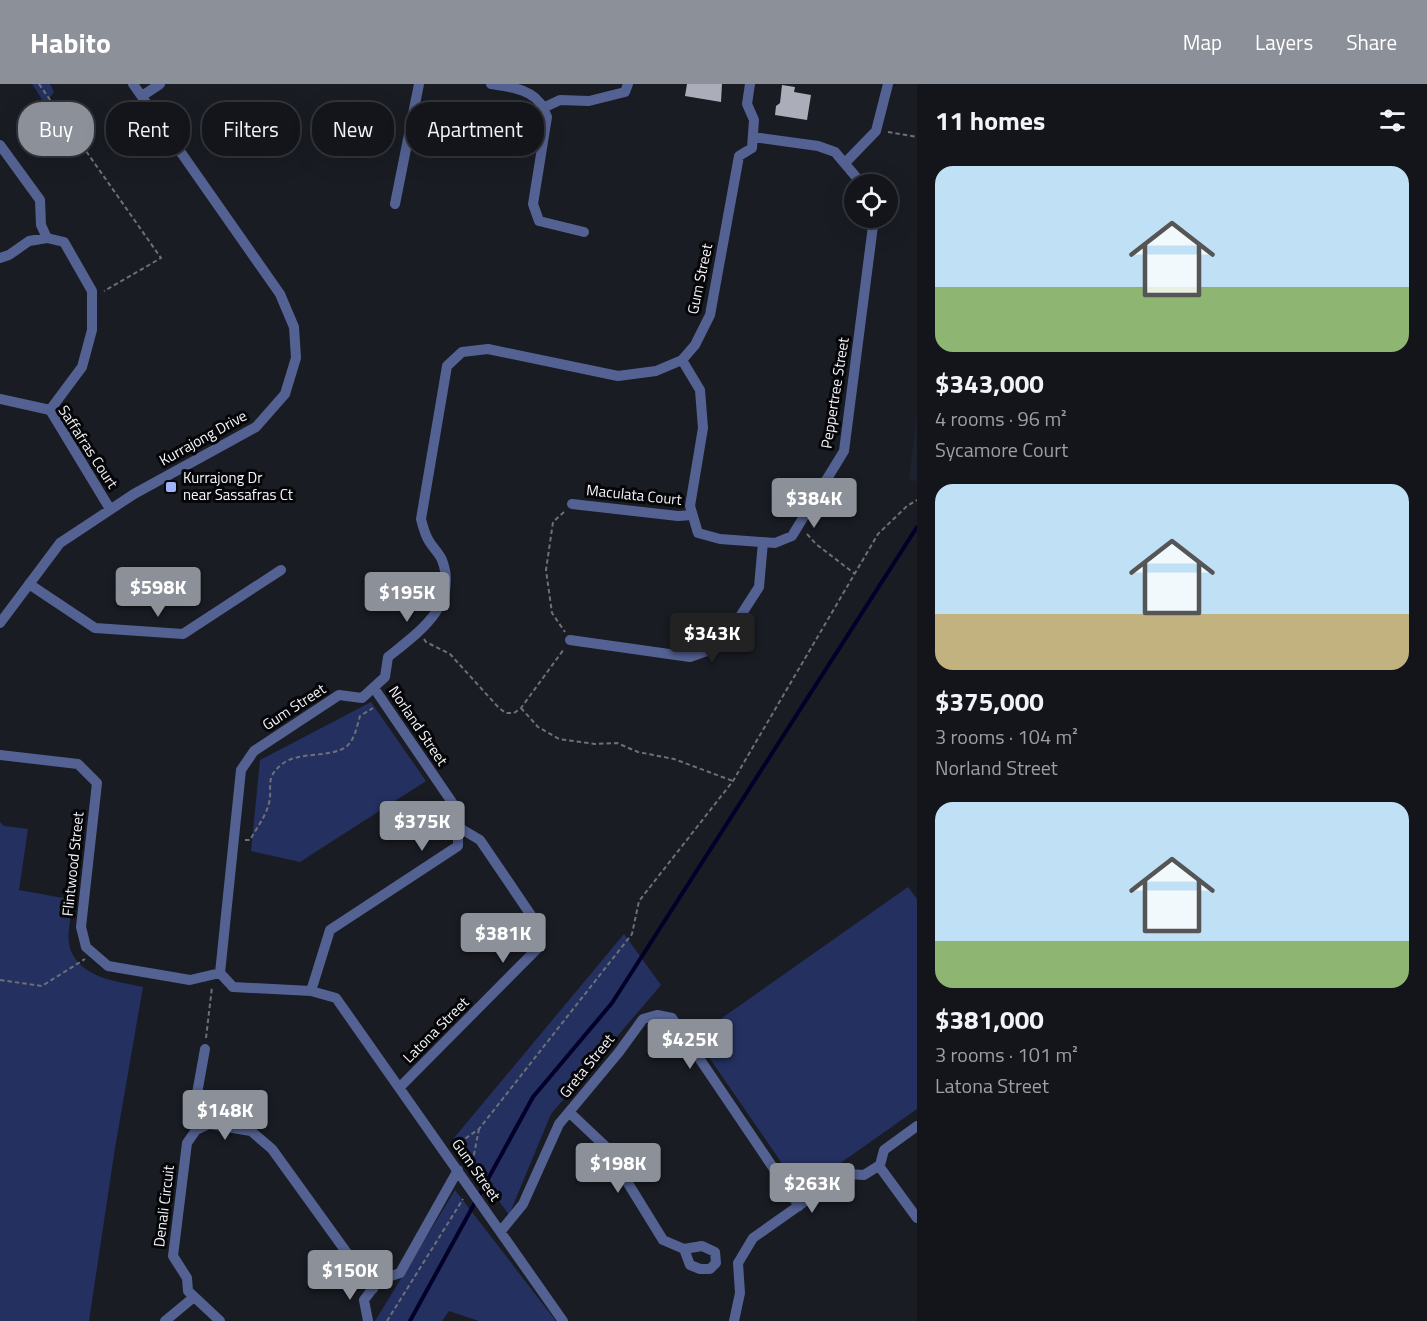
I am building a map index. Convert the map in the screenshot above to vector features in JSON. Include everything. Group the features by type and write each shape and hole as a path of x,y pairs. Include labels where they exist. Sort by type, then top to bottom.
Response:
{"street":[{"name":"Kurrajong Drive","path":"0,623 60,543 134,494 256,427 285,394 296,358 294,327 280,294 133,84"},
{"path":"142,96 160,84"},
{"path":"394,204 419,84"},
{"path":"491,84 523,90 540,102 545,113 533,204 539,221 584,232"},
{"path":"545,113 561,100 589,101 625,92 628,84"},
{"path":"750,84 747,105 754,120 753,137 818,146 835,152 854,174"},
{"path":"845,163 876,131 888,84"},
{"name":"Gum Street","path":"682,360 695,345 710,315 739,156 752,148 753,137"},
{"path":"0,145 40,200 41,225 47,238"},
{"name":"Peppertree Street","path":"692,515 698,533 720,539 775,543 792,536 799,525 844,451 873,228"},
{"path":"0,258 9,255 29,241 47,238 64,242 92,291 92,330 82,367 50,410"},
{"path":"374,688 385,677 388,657 420,631 443,602 447,580 441,559 429,540 421,519 447,366 462,352 488,349 618,376 656,371 682,360 700,390 703,418 690,506 692,515"},
{"name":"Saffafras Court","path":"0,399 50,410 110,509"},
{"name":"Maculata Court","path":"572,504 678,516 692,515"},
{"path":"570,640 690,657 721,646 759,587 762,542"},
{"path":"29,584 95,628 183,634 281,570"},
{"name":"Gum Street","path":"374,688 362,699 339,695 254,751 241,770 215,974 233,987 311,991 336,998 563,1321"},
{"name":"Norland Street","path":"374,688 458,811 458,827"},
{"name":"Flintwood Street","path":"0,755 78,764 97,783 81,927 86,947 94,954"},
{"path":"311,991 330,930 458,846 458,827"},
{"name":"Latona Street","path":"400,1087 537,949 537,924 480,840 458,827"},
{"path":"94,954 108,966 190,980 215,974"},
{"name":"Greta Street","path":"501,1231 523,1204 559,1124 619,1052 643,1019 657,1015 672,1018 799,1206"},
{"path":"205,1049 196,1099 209,1124 251,1131 272,1149 373,1289"},
{"path":"569,1112 605,1146 663,1240 684,1249"},
{"name":"Denali Circuit","path":"209,1124 196,1130 187,1143 173,1256 187,1278 188,1291 220,1321"},
{"path":"734,1321 740,1293 738,1263 753,1238 834,1181 848,1174 864,1175 879,1166 884,1150 917,1126"},
{"path":"879,1166 917,1218"},
{"path":"369,1321 364,1300 379,1280 400,1274 458,1170"},
{"path":"165,1321 194,1297"}],"path":[{"path":"39,84 161,258 92,298"},
{"path":"876,131 917,137"},
{"path":"445,1152 479,1129 632,934 639,901 733,781 878,534 917,500"},
{"path":"420,631 426,642 450,654 499,708 506,713 514,713 521,708 570,640 552,613 546,570 553,522 572,504"},
{"path":"799,525 816,544 855,574"},
{"path":"232,838 250,840 270,803 269,788 272,775 281,764 296,757 346,746 356,732 360,716 384,703"},
{"path":"521,708 538,727 559,739 595,744 617,743 638,752 674,759 733,781"},
{"path":"0,980 42,986 94,954"},
{"path":"205,1049 215,974"},
{"path":"387,1321 470,1188 479,1129"}],"shaded area":[{"path":"32,84 50,84 54,92 46,102 44,102"},
{"path":"917,415 917,481 909,480"},
{"path":"371,702 426,781 300,862 251,851 260,760"},
{"path":"0,822 4,826 28,829 19,890 74,900 69,945 76,960 92,973 143,987 115,1148 89,1321 0,1321"},
{"path":"908,887 917,899 917,1109 801,1191 695,1037"},
{"path":"624,934 661,985 551,1114 509,1215 454,1138"},
{"path":"455,1190 556,1321 479,1321 449,1311 442,1321 375,1321"}],"building":[{"path":"687,84 722,84 721,102 685,96"},
{"path":"782,85 795,87 794,92 811,95 807,120 775,115 776,106 780,103"}],"waterway":[{"path":"410,1321 533,1097 612,1003 917,527"}],"place":[{"name":"Kurrajong Dr near Sassafras Ct","path":"171,487"}]}
